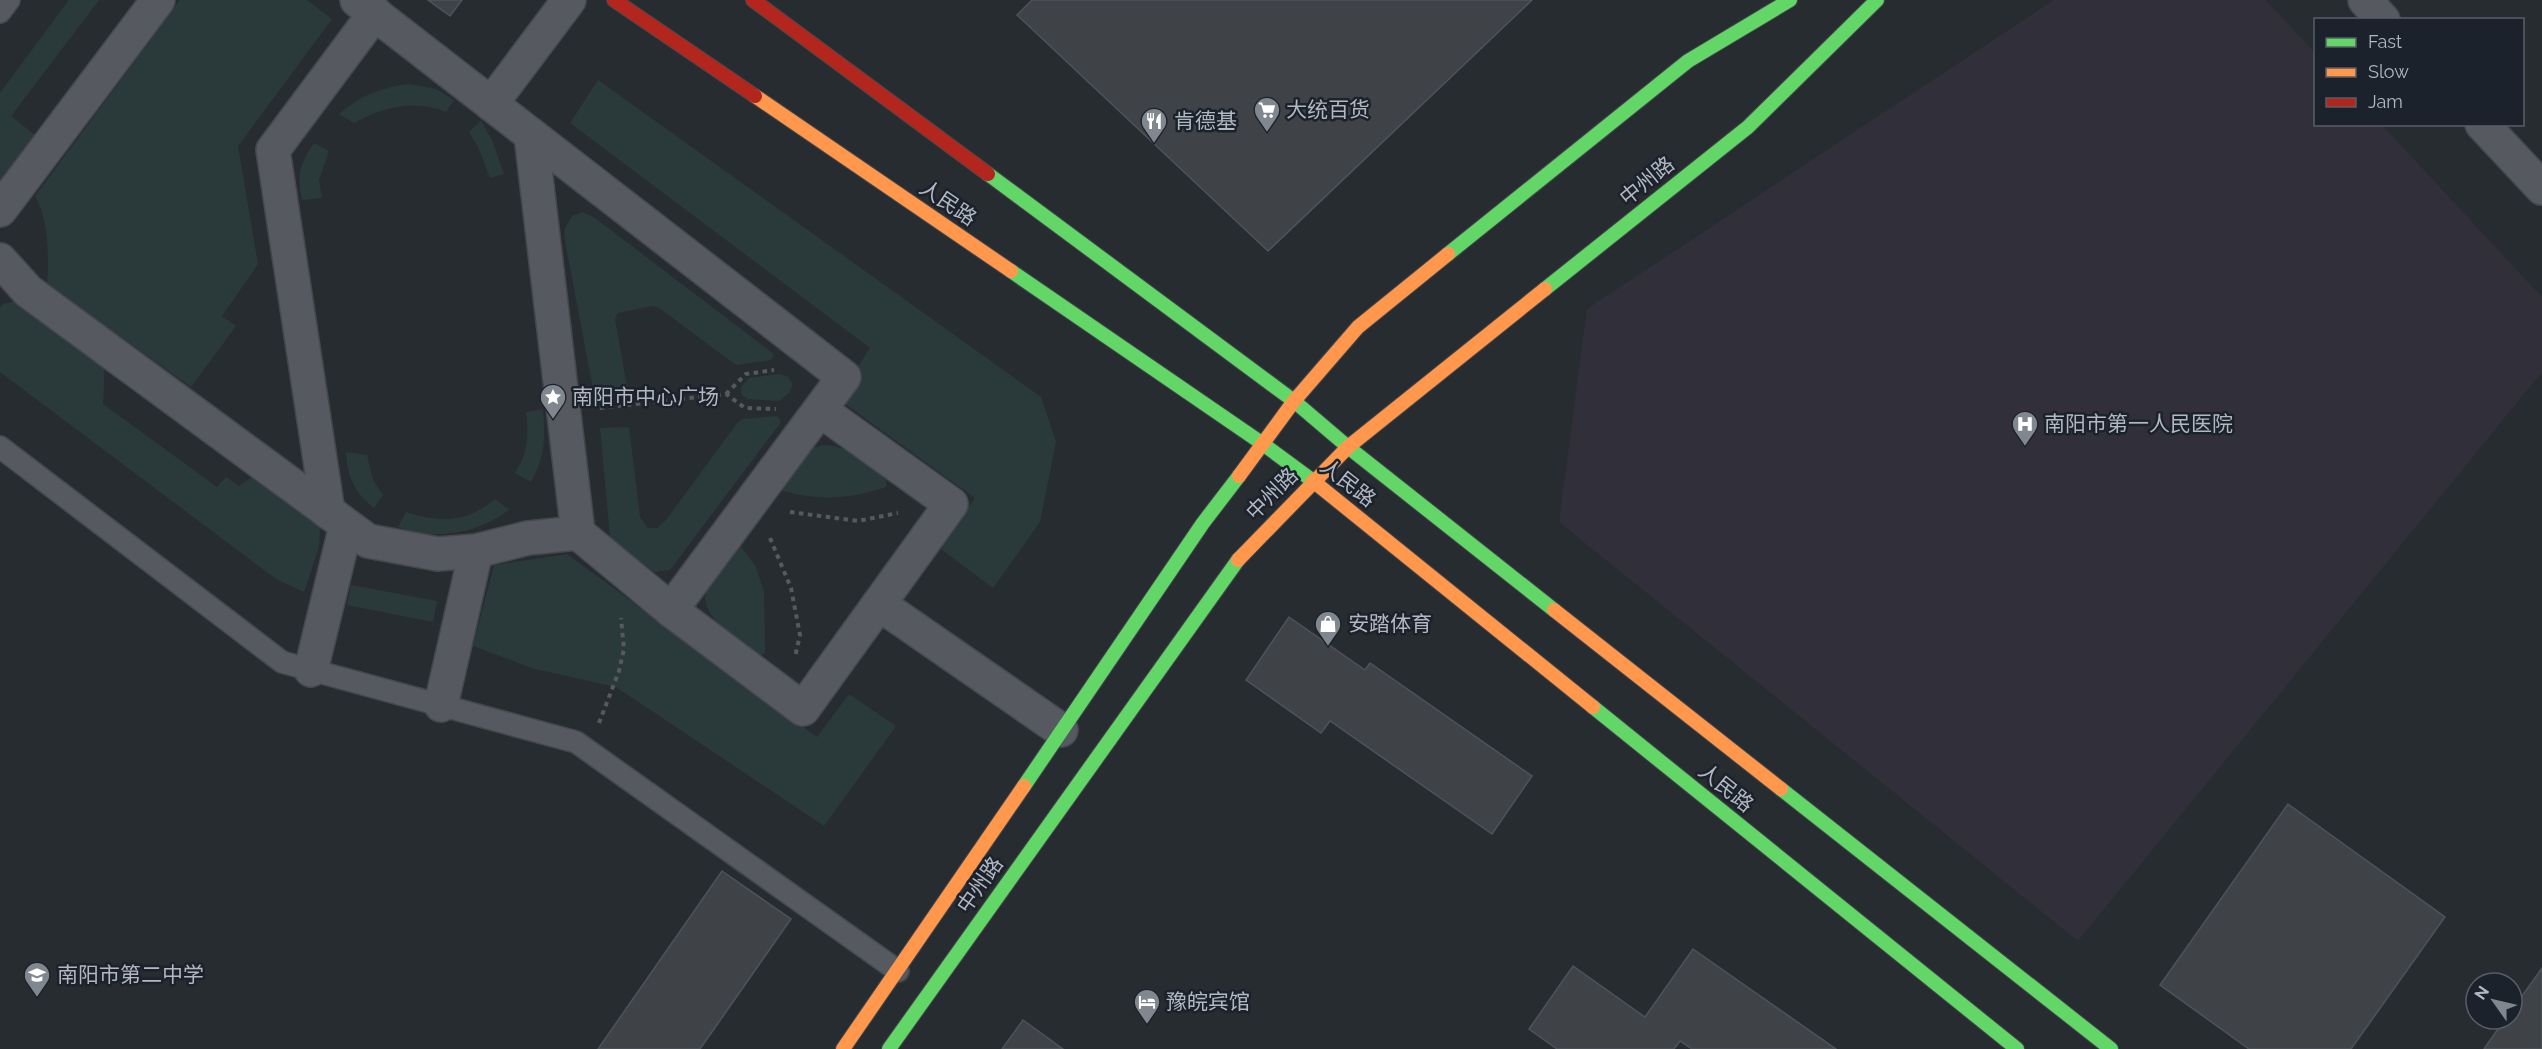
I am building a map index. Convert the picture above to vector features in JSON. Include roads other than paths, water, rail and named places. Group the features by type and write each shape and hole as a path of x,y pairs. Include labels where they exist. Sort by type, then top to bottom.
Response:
{"main road":[{"name":"人民路","path":"614,0 1263,444 1314,482 2017,1049"},
{"name":"人民路","path":"753,0 1294,401 1348,447 2111,1049"},
{"name":"中州路","path":"843,1049 1203,523 1294,401 1358,327 1688,60 1790,0"},
{"name":"中州路","path":"889,1049 1244,551 1348,447 1748,127 1877,0"}],"street":[{"path":"0,210 158,0"},
{"path":"491,104 569,0"},
{"path":"2365,0 2381,18"},
{"path":"311,670 337,518 273,150 366,7 844,377 671,610"},
{"path":"2484,126 2542,188"},
{"path":"531,135 578,533 671,610 803,709 951,504 820,410"},
{"path":"0,260 28,291 368,541 438,554 476,550 528,538 578,533"},
{"path":"441,705 476,550"},
{"path":"879,604 1061,730"}],"lane":[{"path":"0,12 9,0"},
{"path":"0,447 282,662 576,742 898,971"}],"place":[{"name":"大统百货","path":"1267,133"},
{"name":"肯德基","path":"1154,144"},
{"name":"南阳市中心广场","path":"553,420"},
{"name":"南阳市第一人民医院","path":"2025,447"},
{"name":"安踏体育","path":"1328,647"},
{"name":"南阳市第二中学","path":"37,998"},
{"name":"豫皖宾馆","path":"1147,1025"}]}
